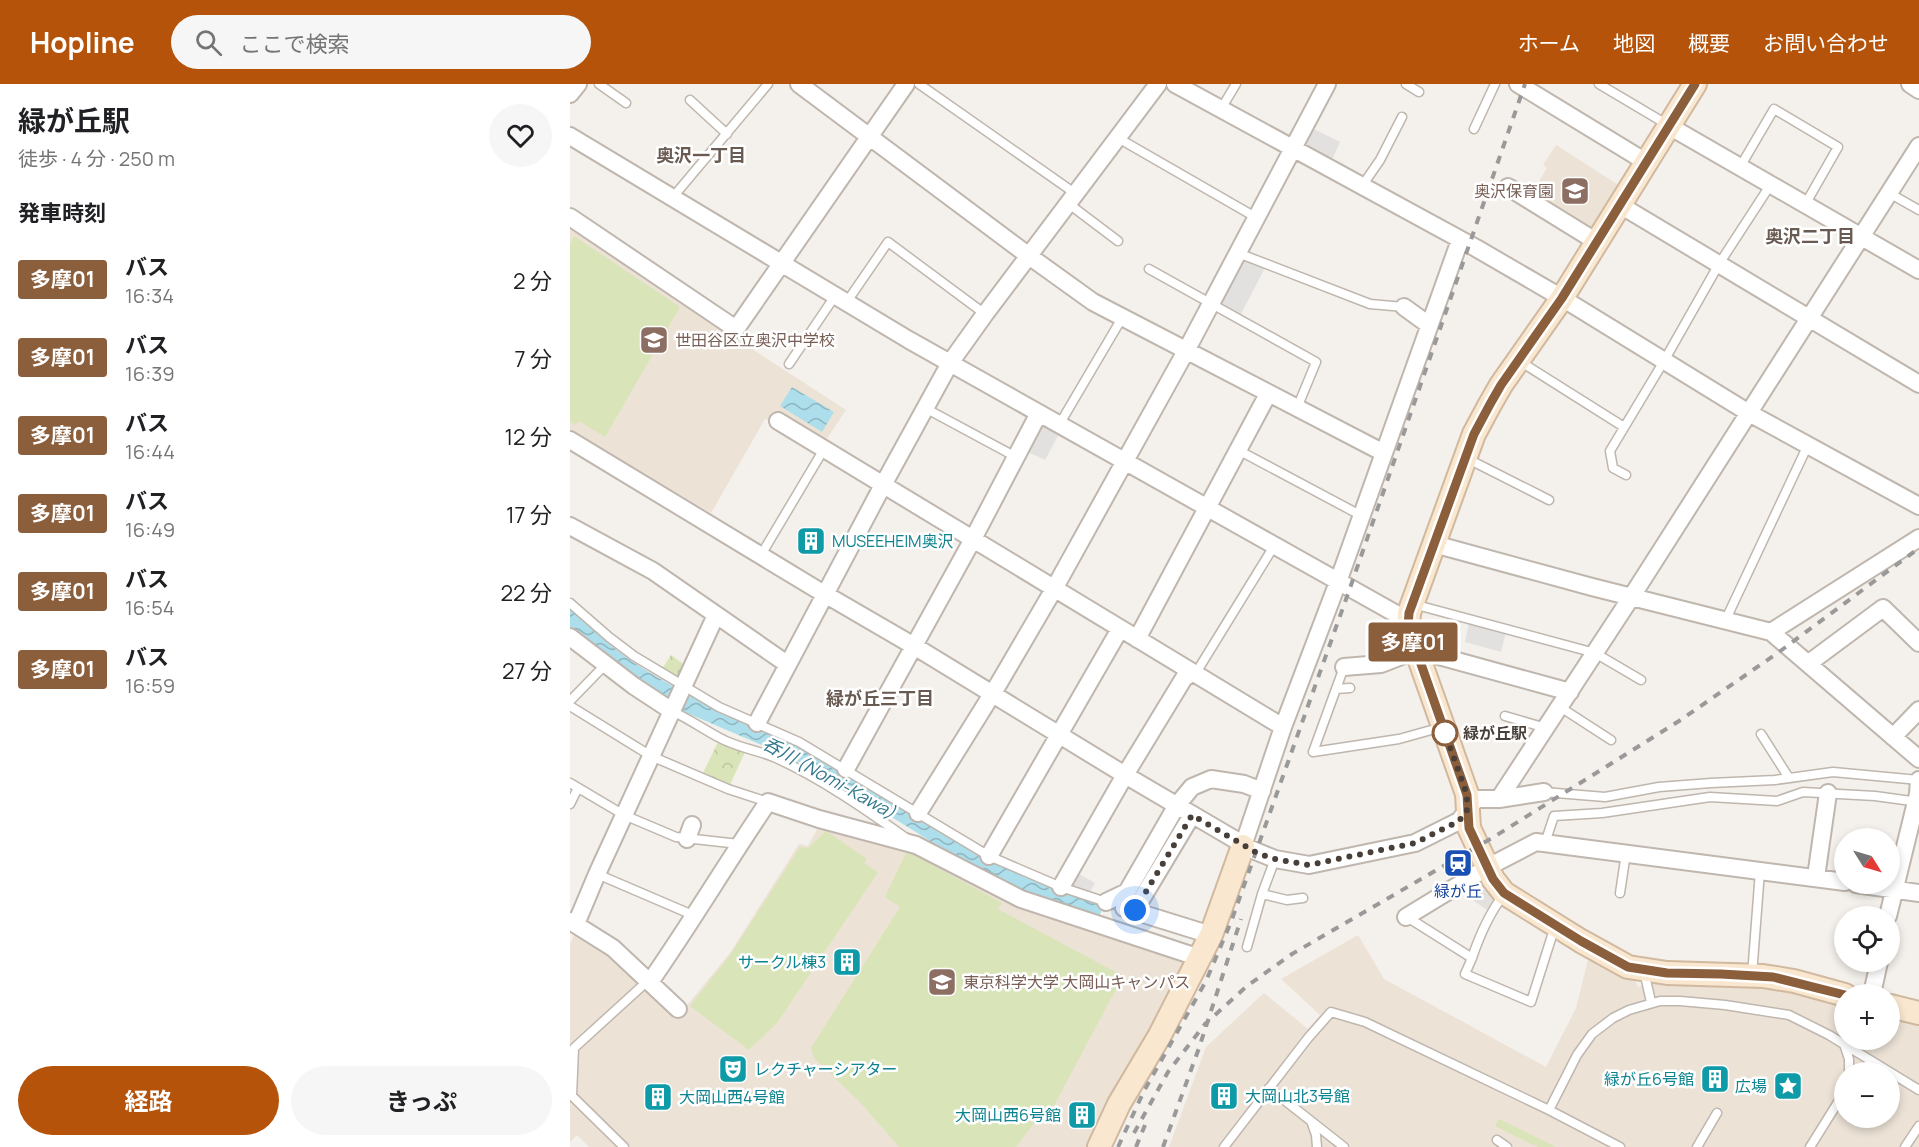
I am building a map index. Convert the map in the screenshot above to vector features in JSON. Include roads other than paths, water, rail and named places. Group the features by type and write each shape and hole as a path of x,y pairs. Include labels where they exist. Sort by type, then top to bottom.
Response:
{"street":[{"path":"570,94 578,84"},
{"path":"800,84 1094,302 1384,453"},
{"path":"570,217 736,329 906,84"},
{"path":"757,723 950,363 1158,84"},
{"path":"1174,84 1460,240 1562,298 1807,447 1919,506"},
{"path":"918,813 1054,589 1186,351 1327,84"},
{"path":"1518,84 1542,91 1646,162"},
{"path":"1695,84 1562,298 1489,406 1474,434 1410,612 1417,650 1467,795 1469,828 1504,893 1624,965 1667,973 1752,975 1794,981 1834,992"},
{"path":"1910,84 1919,90"},
{"path":"1669,126 1919,270"},
{"path":"570,136 841,299 1059,425 1338,582 1410,612"},
{"path":"1499,799 1632,596 1919,147"},
{"path":"1508,187 1597,242"},
{"path":"1620,205 1919,384"},
{"path":"1099,1147 1119,1104 1160,1035 1211,935 1283,727 1362,516 1460,240"},
{"path":"1404,307 1429,325"},
{"path":"1137,639 1268,394"},
{"path":"846,769 973,539 1039,413"},
{"path":"778,421 1283,727"},
{"path":"570,440 914,645 1125,775 1234,838 1243,846 1275,859 1309,865 1415,843 1459,821 1467,805 1476,799 1499,799 1544,792"},
{"path":"570,526 653,571 787,664"},
{"path":"1771,632 1919,538"},
{"path":"1434,544 1771,632 1919,759"},
{"path":"1809,663 1883,608 1918,640"},
{"path":"678,1009 646,984 613,948 573,923 716,615"},
{"path":"988,856 1120,629"},
{"path":"570,637 605,664 673,709"},
{"path":"1344,667 1381,664 1417,650 1570,692"},
{"path":"1061,887 1184,678 1193,672"},
{"path":"1893,736 1919,710"},
{"path":"1106,902 1127,891 1177,805 1192,787 1211,779 1244,784 1262,791"},
{"path":"1900,866 1917,802 1919,780"},
{"path":"1816,877 1828,793"},
{"path":"646,984 696,916 739,844 768,802 819,819 916,845 1021,899 1200,958"},
{"path":"1135,910 1192,815"},
{"path":"1406,917 1488,867 1536,842 1834,880"},
{"path":"1900,890 1919,893"},
{"path":"1106,902 1211,935"},
{"path":"1900,1008 1919,1013"}],"lane":[{"path":"599,84 626,103"},
{"path":"673,197 768,84"},
{"path":"919,84 1072,199 1118,241"},
{"path":"1221,109 1236,84"},
{"path":"1406,84 1419,92"},
{"path":"1474,129 1495,84"},
{"path":"1599,84 1669,126"},
{"path":"690,100 727,134"},
{"path":"1740,167 1774,109 1838,147 1806,203"},
{"path":"1362,186 1380,160 1402,117"},
{"path":"1118,138 1257,218"},
{"path":"1626,475 1613,468 1610,451 1719,264 1771,184"},
{"path":"1889,193 1919,210"},
{"path":"789,364 888,242 985,314"},
{"path":"1238,253 1370,304 1404,307"},
{"path":"1149,269 1317,362 1297,408"},
{"path":"1059,425 1122,318"},
{"path":"1518,360 1624,427"},
{"path":"925,408 1016,457"},
{"path":"1726,619 1807,447"},
{"path":"761,555 824,449"},
{"path":"1238,450 1362,516"},
{"path":"1466,458 1549,500"},
{"path":"1193,672 1199,668 1274,546"},
{"path":"570,603 634,656 719,707 799,742 988,856 1061,887 1106,902"},
{"path":"1410,612 1595,653 1641,680"},
{"path":"570,701 605,664"},
{"path":"1344,667 1313,752 1399,739 1443,727"},
{"path":"1336,689 1350,688"},
{"path":"570,706 651,756 728,789 768,802"},
{"path":"1560,707 1611,741"},
{"path":"673,709 720,738 746,750 775,758 798,770 859,806 916,845"},
{"path":"1505,716 1546,728"},
{"path":"1761,734 1789,778"},
{"path":"1544,792 1605,797 1659,787 1789,778 1833,772 1919,780"},
{"path":"570,804 574,785 624,815 675,837 689,832 739,844"},
{"path":"1545,843 1554,816 1602,813 1710,797 1777,801 1803,792 1875,796 1917,802"},
{"path":"1620,893 1626,853"},
{"path":"1247,947 1275,859"},
{"path":"1752,975 1760,871"},
{"path":"597,874 696,916"},
{"path":"1504,893 1480,933 1466,974 1531,1002 1556,926"},
{"path":"1262,894 1287,900 1303,898"},
{"path":"1406,917 1472,958"},
{"path":"1644,970 1651,1002"},
{"path":"624,1147 572,1099 574,1048 646,984"},
{"path":"1549,1110 1577,1055 1592,1034 1613,1018 1651,1002 1680,1001 1789,1015 1834,1038"},
{"path":"1224,1147 1331,1012 1365,1022 1549,1110 1620,1147"},
{"path":"1855,1050 1919,1090"},
{"path":"1269,1088 1344,1147"},
{"path":"1810,1147 1834,1108"},
{"path":"1697,1147 1717,1113"},
{"path":"1311,1121 1317,1147"},
{"path":"1905,1147 1919,1126"},
{"path":"1497,1140 1506,1147"}],"water":[{"path":"792,387 834,412 822,432 780,406"},
{"name":"呑川 (Nomi-Kawa)","path":"570,609 619,652 660,679 834,766 1000,866 1104,905 1098,919 1027,894 972,867 837,783 785,755 687,713 601,657 570,631"}],"railway":[{"path":"1118,1147 1144,1091 1206,981 1231,922 1525,84"},
{"path":"1134,1133 1168,1072 1205,1024 1247,986 1292,954 1497,835 1679,721 1779,652 1919,548"},
{"path":"1163,1147 1199,1048 1241,919"},
{"path":"1136,1147 1145,1125"}],"place":[{"name":"奥沢保育園","path":"1575,191"},
{"name":"世田谷区立奥沢中学校","path":"654,340"},
{"name":"MUSEEHEIM奥沢","path":"811,541"},
{"name":"緑が丘駅","path":"1445,733"},
{"name":"緑が丘","path":"1458,863"},
{"name":"サークル棟3","path":"847,962"},
{"name":"東京科学大学 大岡山キャンパス","path":"942,982"},
{"name":"レクチャーシアター","path":"733,1069"},
{"name":"緑が丘6号館","path":"1715,1079"},
{"name":"広場","path":"1788,1086"},
{"name":"大岡山北3号館","path":"1224,1096"},
{"name":"大岡山西4号館","path":"658,1097"},
{"name":"大岡山西6号館","path":"1082,1115"}],"district":[{"name":"奥沢一丁目","path":"701,156"},
{"name":"奥沢二丁目","path":"1810,237"},
{"name":"緑が丘三丁目","path":"880,699"}]}
